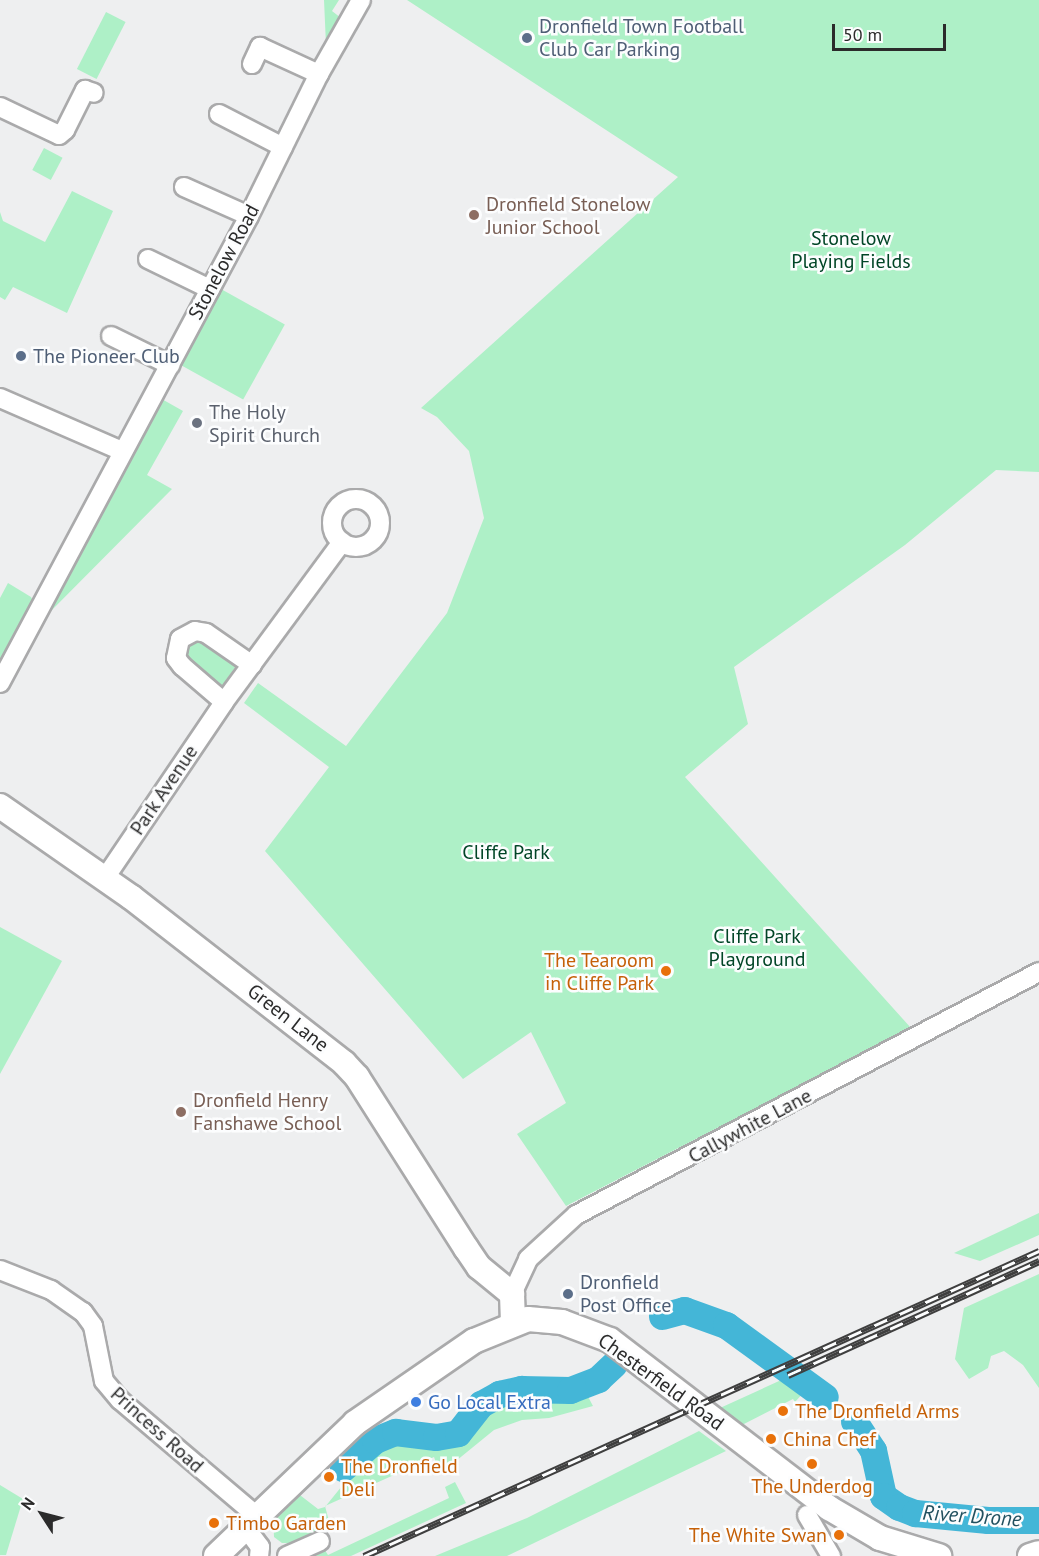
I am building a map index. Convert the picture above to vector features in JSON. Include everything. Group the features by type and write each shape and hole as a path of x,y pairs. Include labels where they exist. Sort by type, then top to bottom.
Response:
{"main road":[{"name":"Green Lane","path":"0,806 105,878 344,1063 473,1257 512,1294"},
{"name":"Callywhite Lane","path":"512,1294 513,1322"},
{"name":"Chesterfield Road","path":"216,1556 363,1417 435,1365 513,1322 545,1319 610,1340 788,1478 886,1547 939,1556"},
{"path":"1030,1556 1039,1553"}],"street":[{"name":"Stonelow Road","path":"0,682 249,216 319,74 361,0"},
{"path":"252,64 260,47 319,74"},
{"path":"0,107 59,135 66,130 85,90 94,93"},
{"path":"218,116 283,147"},
{"path":"183,190 249,216"},
{"path":"147,260 210,289"},
{"path":"111,335 170,365"},
{"path":"0,398 122,451"},
{"name":"Park Avenue","path":"105,878 224,702 342,542"},
{"path":"224,702 182,666 176,658 180,639 195,631 206,633 252,665"},
{"name":"Callywhite Lane","path":"512,1294 528,1259 576,1215 1039,972"},
{"name":"Princess Road","path":"0,1270 51,1290 77,1306 93,1326 104,1381 120,1400 251,1522 260,1546 259,1556"},
{"path":"807,1515 831,1556"},
{"path":"287,1556 320,1541"}],"green space":[{"path":"324,0 339,0 332,11 341,18 326,45"},
{"path":"407,0 1039,0 1039,472 996,470 905,545 734,667 748,724 685,777 911,1028 566,1206 517,1134 566,1103 531,1032 463,1079 265,851 329,767 244,703 258,683 346,746 447,613 484,518 469,451 437,417 421,408 678,177"},
{"path":"106,12 126,22 97,79 77,69"},
{"path":"44,148 63,158 51,180 32,170"},
{"path":"72,191 113,211 67,313 13,287 5,300 0,297 0,212 3,221 45,242"},
{"path":"221,289 285,324 243,400 179,364"},
{"path":"160,398 183,411 147,475 172,489 47,615"},
{"path":"8,583 31,597 34,603 0,666 0,598"},
{"path":"195,636 238,663 219,691 184,662 183,646"},
{"path":"0,927 62,961 0,1074"},
{"path":"1039,1213 1039,1235 980,1261 954,1253"},
{"path":"1039,1274 1039,1388 1023,1365 1004,1351 991,1356 988,1368 969,1379 955,1359 964,1308"},
{"path":"801,1371 815,1380 795,1402 793,1399 742,1425 720,1408"},
{"path":"577,1376 593,1406 549,1418 522,1420 494,1430 440,1474 434,1457 326,1505 350,1476 343,1468 375,1440 395,1432 436,1437 457,1433 481,1404 499,1394 521,1389 543,1391"},
{"path":"699,1431 726,1451 507,1556 435,1556 527,1518"},
{"path":"455,1482 466,1503 351,1556 304,1556 323,1547 328,1555 449,1498 445,1487"},
{"path":"0,1485 23,1499 6,1555 0,1555"},
{"path":"296,1492 318,1509 325,1507 330,1525 295,1543 282,1543 274,1537 273,1515"}],"waterway":[{"name":"River Drone","path":"662,1316 684,1310 726,1325 825,1397"},
{"name":"River Drone","path":"343,1468 375,1440 395,1432 436,1437 458,1433 481,1404 499,1394 521,1389 570,1390 598,1379 613,1365"},
{"name":"River Drone","path":"854,1421 873,1450 883,1496 899,1507 915,1513 988,1520 1039,1520"}],"railway":[{"path":"364,1556 1039,1251"},
{"path":"788,1375 1039,1261"}],"place":[{"name":"Dronfield Town Football Club Car Parking","path":"527,38"},
{"name":"Dronfield Stonelow Junior School","path":"474,215"},
{"name":"The Pioneer Club","path":"21,356"},
{"name":"The Holy Spirit Church","path":"197,423"},
{"name":"The Tearoom in Cliffe Park","path":"666,971"},
{"name":"Dronfield Henry Fanshawe School","path":"181,1112"},
{"name":"Dronfield Post Office","path":"568,1294"},
{"name":"Go Local Extra","path":"416,1402"},
{"name":"The Dronfield Arms","path":"783,1411"},
{"name":"China Chef","path":"771,1439"},
{"name":"The Underdog","path":"812,1464"},
{"name":"The Dronfield Deli","path":"329,1477"},
{"name":"Timbo Garden","path":"214,1523"},
{"name":"The White Swan","path":"839,1535"}],"park label":[{"name":"Stonelow Playing Fields","path":"851,250"},
{"name":"Cliffe Park","path":"506,852"},
{"name":"Cliffe Park Playground","path":"757,948"}]}
